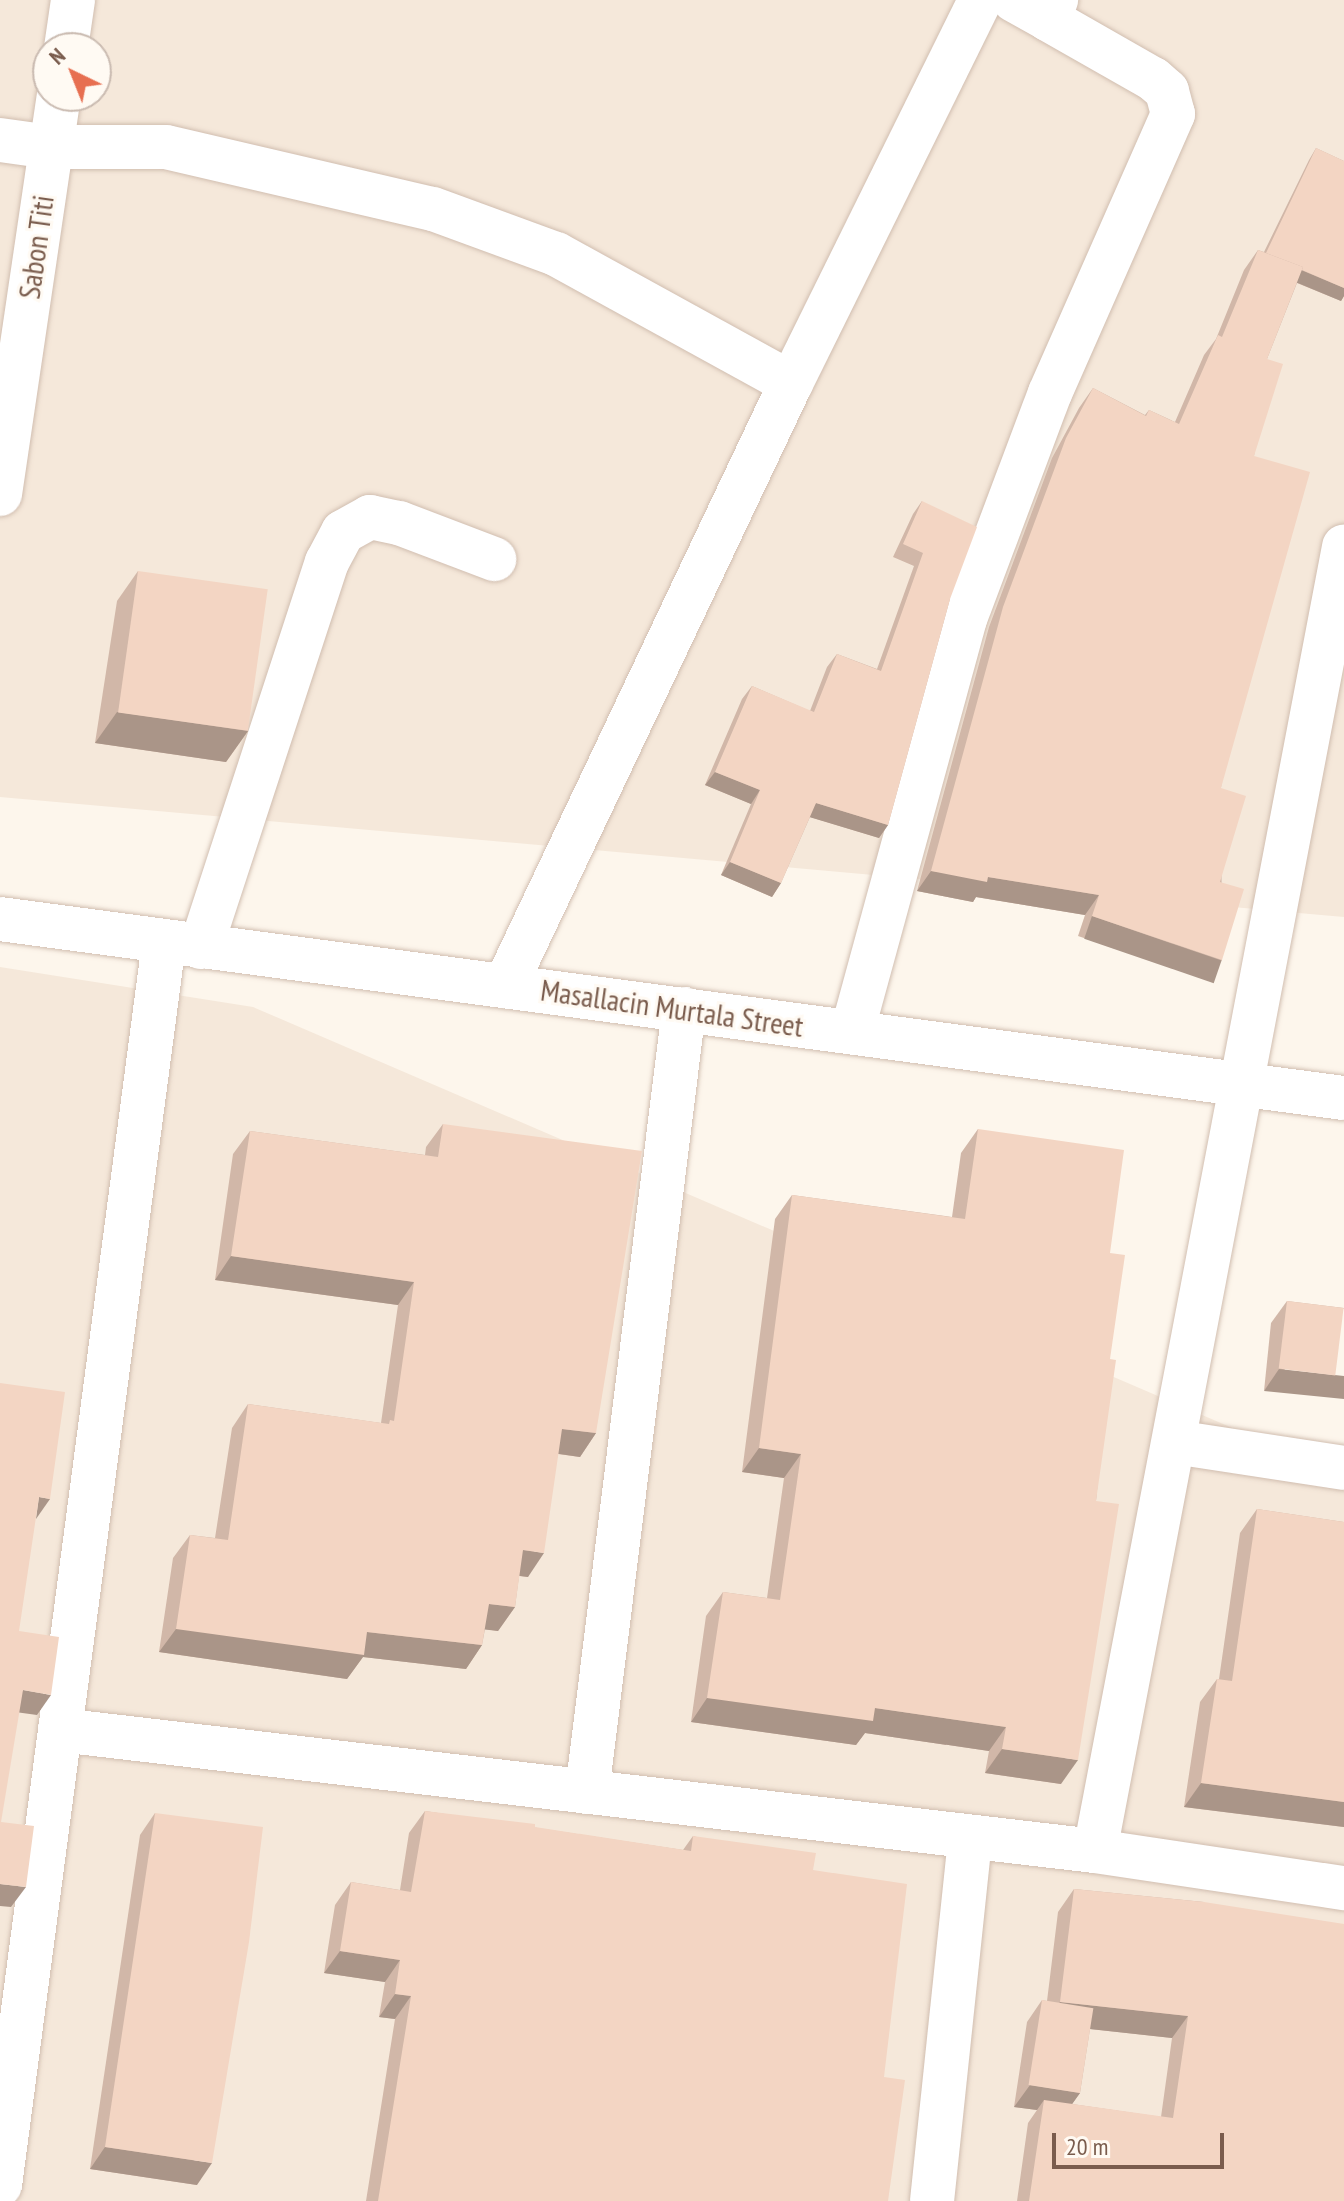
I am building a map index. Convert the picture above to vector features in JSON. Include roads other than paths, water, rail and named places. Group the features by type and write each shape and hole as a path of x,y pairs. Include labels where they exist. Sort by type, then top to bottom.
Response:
{"street":[{"path":"68,32 73,0"},
{"path":"505,986 791,383 980,0"},
{"path":"852,1032 970,605 1050,393 1173,114 1167,91 1153,79 1039,6"},
{"name":"Sabon Titi","path":"1,482 56,112"},
{"path":"0,140 51,147 166,147 433,209 556,254 791,383"},
{"path":"0,2185 60,1730 182,944 327,562 343,532 370,517 399,523 494,559"},
{"path":"1095,1851 1344,547"},
{"name":"Masallacin Murtala Street","path":"0,919 1344,1098"},
{"path":"587,1792 684,1009"},
{"path":"1175,1442 1344,1468"},
{"path":"60,1730 1095,1851 1344,1888"},
{"path":"932,2201 970,1837"}]}
